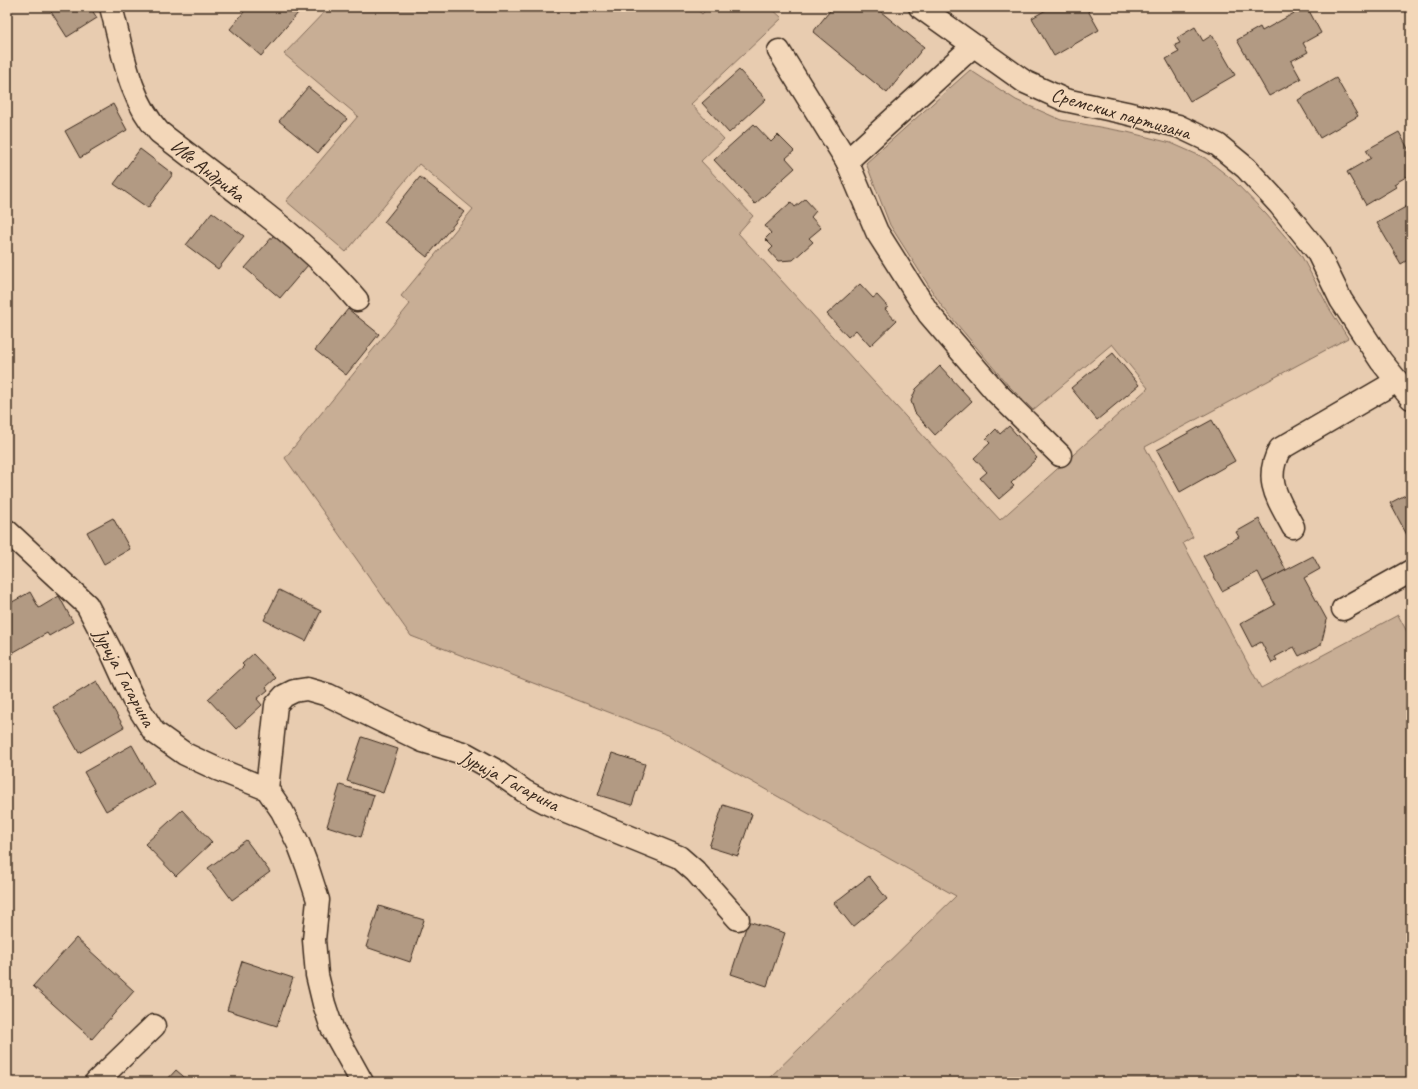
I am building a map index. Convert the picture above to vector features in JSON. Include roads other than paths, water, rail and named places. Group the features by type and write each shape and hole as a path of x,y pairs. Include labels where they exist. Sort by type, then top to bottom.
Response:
{"street":[{"name":"Иве Андрића","path":"111,7 126,70 134,92 151,123 160,132 312,252 341,280 357,300"},
{"name":"Сремских партизана","path":"920,7 1025,82 1065,100 1126,112 1178,126 1218,145 1246,168 1279,204 1317,251 1341,300 1381,361 1411,398"},
{"path":"847,161 973,46"},
{"path":"779,51 847,161 877,232 929,314 997,393 1060,455"},
{"path":"1293,527 1276,495 1271,474 1274,459 1280,449 1397,380"},
{"name":"Јурија Гагарина","path":"7,531 87,605 112,653 133,699 154,732 184,754 268,789 276,706 284,696 294,691 307,689 328,695 423,741 466,754 493,769 524,791 549,804 679,857 695,870 738,919"},
{"path":"1343,609 1411,571"},
{"path":"268,789 299,845 318,900 314,940 317,975 324,1004 332,1028 362,1082"},
{"path":"96,1082 154,1026"}]}
